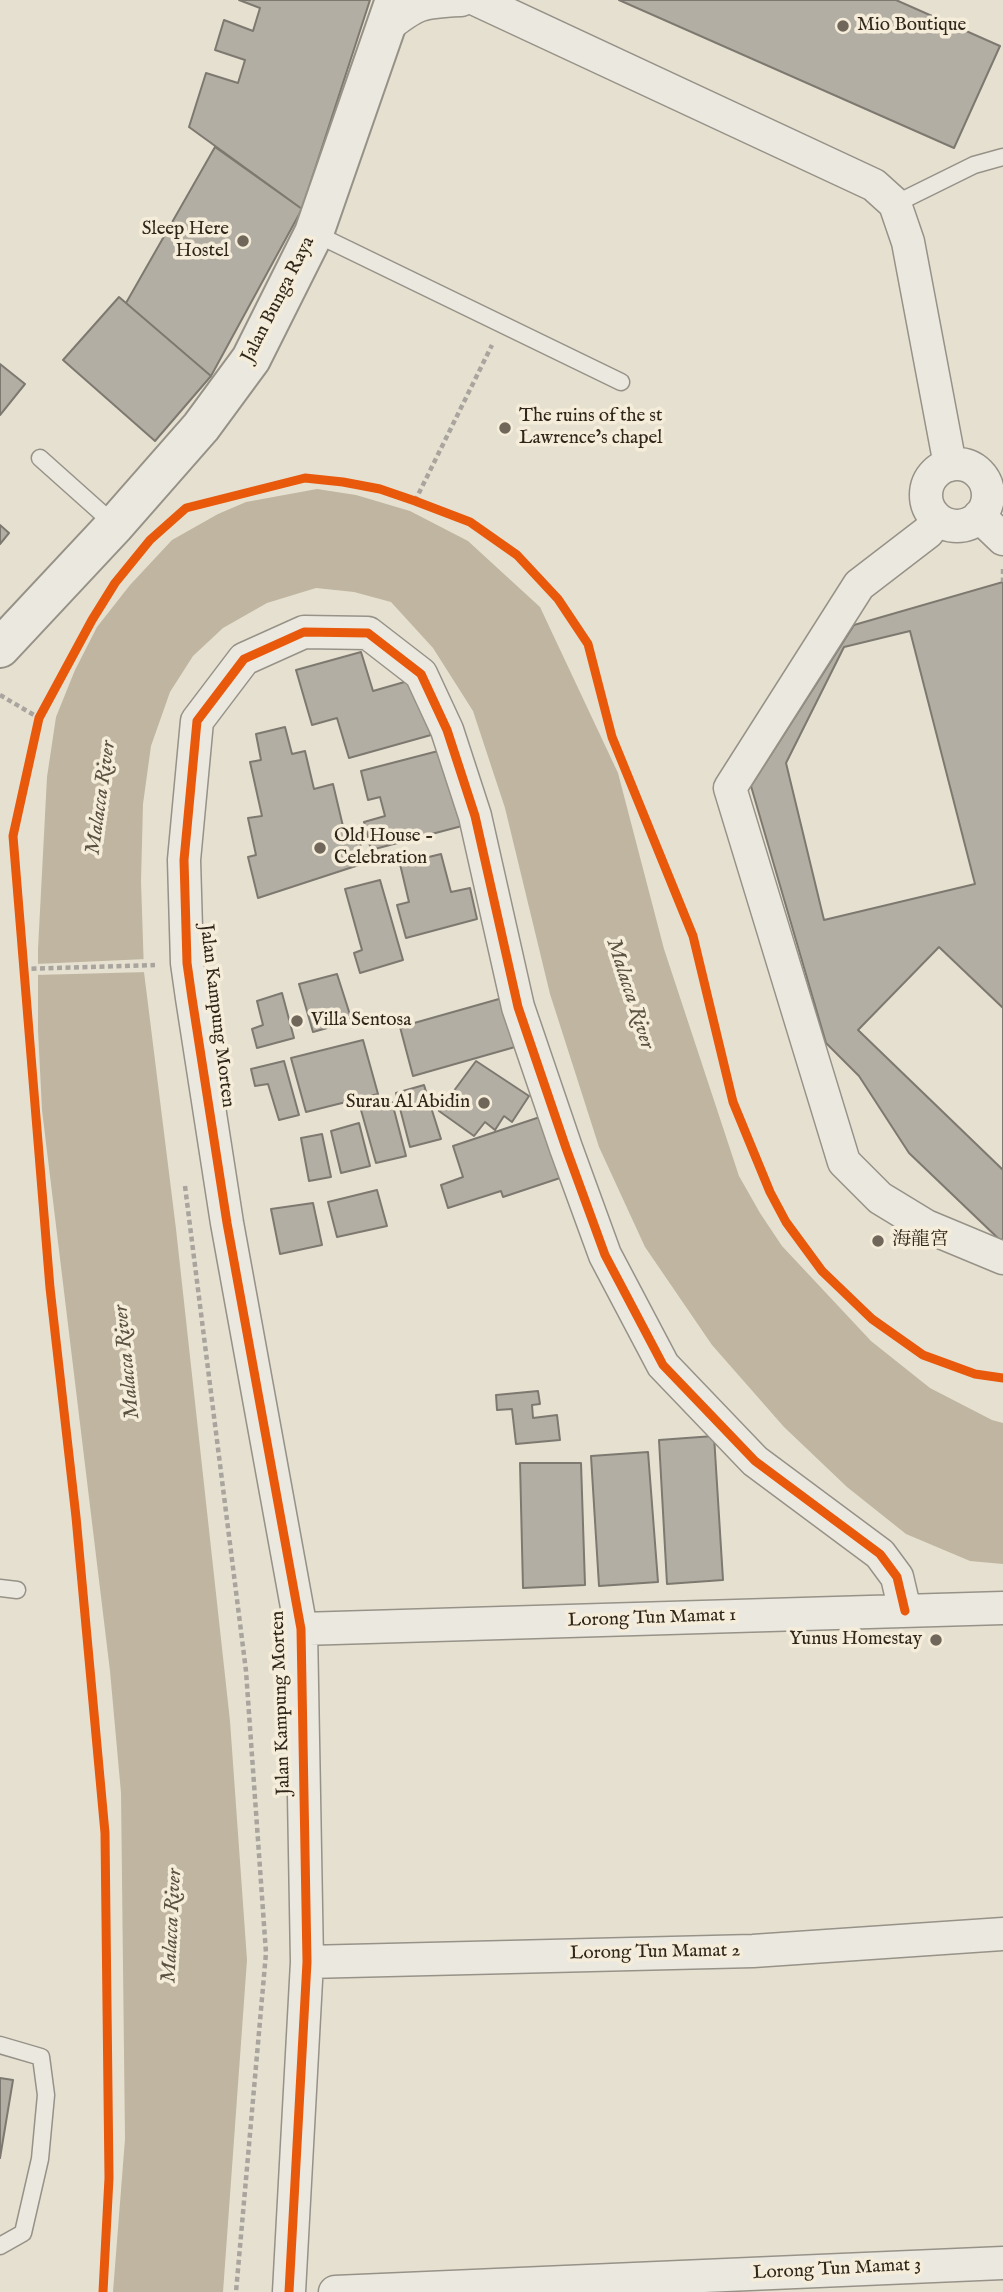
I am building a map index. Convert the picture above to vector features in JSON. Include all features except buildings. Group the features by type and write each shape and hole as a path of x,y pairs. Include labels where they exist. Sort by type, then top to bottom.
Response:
{"street":[{"path":"390,14 428,2 461,0"},
{"path":"477,0 874,185 895,204 908,242 950,465"},
{"name":"Jalan Bunga Raya","path":"0,648 115,525 201,427 251,359 314,233 390,14"},
{"path":"950,465 970,467 984,481 988,500 979,516 961,526 950,526 937,519 928,506 925,495 932,476 950,465"},
{"path":"979,516 1003,539"},
{"path":"937,519 928,533 859,585 730,788 844,1162 880,1198 926,1226 1003,1258"},
{"name":"Jalan Kampung Morten","path":"289,2292 307,1962 301,1629 227,1223 194,1012 187,963 184,860 198,721 244,659 304,632 368,633 421,674 447,730 475,816 518,1007 606,1255 663,1365 755,1461 880,1554 897,1577 905,1611"},
{"name":"Lorong Tun Mamat 1","path":"301,1629 1003,1608"},
{"name":"Lorong Tun Mamat 2","path":"307,1962 753,1951 1003,1934"},
{"name":"Lorong Tun Mamat 3","path":"335,2292 1003,2263"}],"lane":[{"path":"895,204 974,165 1003,157"},
{"path":"314,233 621,382"},
{"path":"40,458 115,525"},
{"path":"0,1588 17,1590"},
{"path":"0,2045 41,2057 46,2095 40,2159 23,2233 0,2246"}],"path":[{"path":"415,501 502,325"},
{"path":"168,524 186,508 306,478 380,489 415,501 470,522 517,555 558,599 588,644 612,737 693,936 733,1102 769,1192 786,1222 822,1271 872,1319 923,1355 975,1374 1003,1378"},
{"path":"103,2292 109,2178 106,1833 50,1288 13,836 39,718 92,620 123,572"},
{"path":"0,695 39,718"},
{"path":"23,969 155,965"},
{"path":"183,1173 246,1671 266,1952 236,2292"}],"water":[{"name":"Malacca River","path":"317,489 356,495 410,511 468,541 540,607 618,773 664,949 739,1176 782,1246 871,1341 930,1388 1003,1423 1003,1564 970,1561 906,1534 847,1487 784,1427 712,1345 645,1247 599,1147 550,994 505,808 473,711 433,648 391,602 354,592 316,588 267,603 223,628 193,656 170,692 151,746 143,804 141,881 144,972 176,1229 230,1721 247,1960 223,2292 113,2292 125,2139 121,1793 110,1671 42,1110 38,949 47,777 56,717 75,670 97,627 130,585 172,540 218,514 246,502"}],"pier":[{"path":"147,959 148,972 35,975 35,964"}],"cycle path":[{"path":"103,2292 109,2178 105,1833 76,1517 50,1288 13,836 39,718 115,583 150,540 186,508 305,478 380,489 415,501 470,522 517,555 558,599 588,644 612,737 693,936 733,1102 770,1192 786,1222 822,1271 872,1319 923,1355 975,1374 1003,1378"},
{"path":"289,2292 307,1962 301,1629 227,1223 192,998 187,963 184,860 197,721 244,659 304,632 368,633 421,674 447,730 475,816 518,1007 605,1255 663,1365 755,1461 880,1554 897,1577 905,1611"}],"place":[{"name":"Mio Boutique","path":"843,26"},
{"name":"Sleep Here Hostel","path":"243,241"},
{"name":"The ruins of the st Lawrence’s chapel","path":"505,428"},
{"name":"Old House - Celebration","path":"320,848"},
{"name":"Villa Sentosa","path":"297,1021"},
{"name":"Surau Al Abidin","path":"484,1103"},
{"name":"海龍宮","path":"878,1241"},
{"name":"Yunus Homestay","path":"936,1640"}]}
